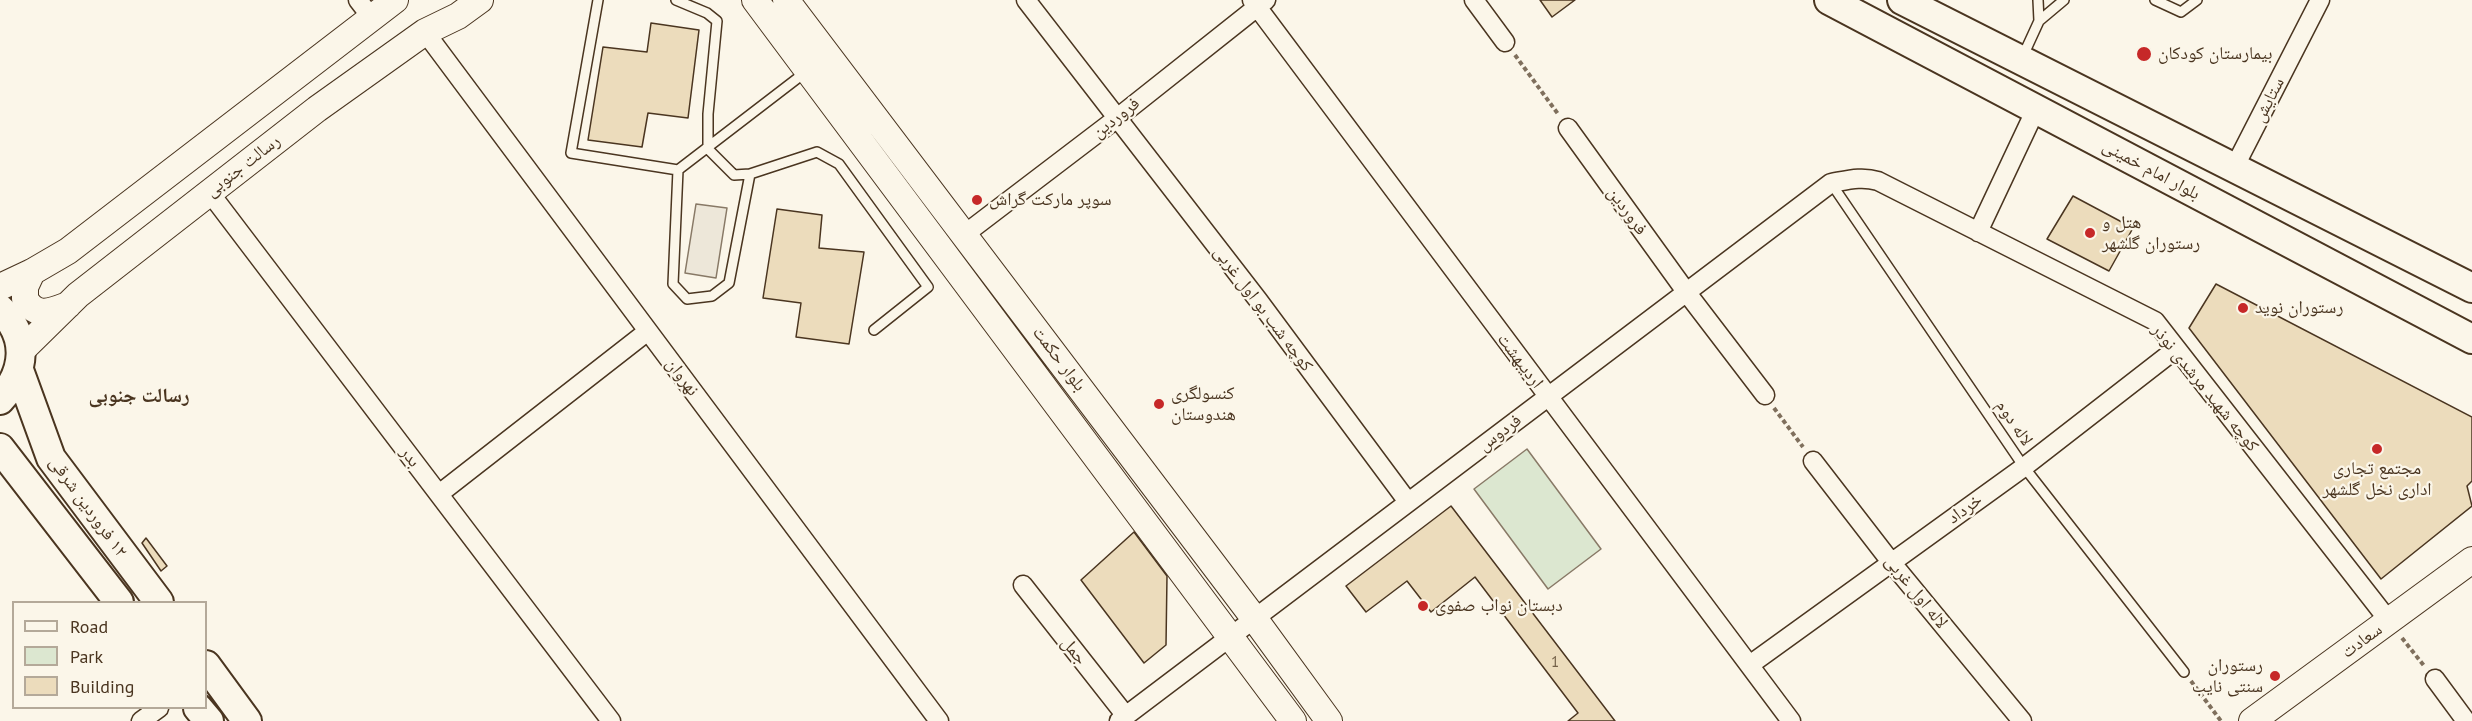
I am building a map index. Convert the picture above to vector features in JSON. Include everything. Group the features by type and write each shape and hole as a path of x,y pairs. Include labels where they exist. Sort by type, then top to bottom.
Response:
{"main road":[{"name":"بلوار امام خمینی","path":"1829,0 2472,339"},
{"path":"1902,0 2472,288"},
{"name":"١٢ فروردین شرقی","path":"0,309 9,318 17,333 20,361 51,458 158,601"},
{"path":"0,400 11,388 20,361"},
{"name":"١٢ فروردین شرقی","path":"0,448 118,601"},
{"path":"29,483 24,472 24,464 31,456 41,454 51,458"},
{"path":"207,666 247,721"},
{"path":"199,709 209,721"}],"street":[{"path":"0,287 68,251 365,9 395,0"},
{"path":"426,32 450,0"},
{"name":"رسالت جنوبی","path":"20,361 68,305 317,109 426,32 458,16 480,0"},
{"name":"بلوار حکمت","path":"755,0 817,63 965,234 1329,721"},
{"name":"بلوار حکمت","path":"786,0 817,63 1293,721"},
{"name":"کوچه شب بو اول غربی","path":"1026,0 1258,300 1408,502"},
{"path":"1474,0 1505,42"},
{"name":"ستایش","path":"2234,168 2320,0"},
{"name":"فروردین","path":"965,234 1116,119 1258,2"},
{"name":"اردیبهشت","path":"1258,2 1548,398 1791,721"},
{"name":"نهروان","path":"426,32 939,721"},
{"path":"1978,232 2036,110"},
{"name":"فروردین","path":"1568,128 1687,293"},
{"name":"کوچه شهید مرشدی نوذر","path":"1831,183 1867,177 2155,321 2389,621"},
{"name":"فردوس","path":"1122,719 1831,183"},
{"name":"بدر","path":"210,193 611,721"},
{"path":"32,272 25,287 25,299 35,310 43,313 68,305"},
{"path":"1687,293 1765,395"},
{"path":"439,494 648,331"},
{"name":"خرداد","path":"1750,664 2024,467 2176,349"},
{"name":"لاله اول غربی","path":"1813,461 1891,562 2022,721"},
{"name":"سعادت","path":"2252,721 2472,560"},
{"name":"جمل","path":"1023,585 1122,719"},
{"path":"2435,679 2466,721"},
{"path":"141,721 158,709"}],"lane":[{"path":"598,0 571,153 678,170 817,63"},
{"path":"675,0 707,13 717,21 708,114 708,149 734,175 750,174 818,152 839,164 928,287 874,330"},
{"path":"2038,0 2039,21"},
{"path":"2021,61 2039,21 2064,0"},
{"path":"2156,0 2181,12 2197,0"},
{"path":"678,170 673,284 687,299 712,296 729,283 750,174"},
{"name":"لاله دوم","path":"1831,183 2024,467 2184,672"}],"path":[{"path":"1505,42 1568,128"},
{"path":"1765,395 1813,461"},
{"path":"2389,621 2435,679"},
{"path":"2184,672 2221,721"}],"green space":[{"path":"1527,449 1601,549 1548,589 1474,489"}],"shaded area":[{"path":"696,204 727,208 716,278 685,273"}],"building":[{"path":"1540,0 1575,0 1552,17"},
{"path":"651,23 699,30 688,118 648,113 642,147 588,140 603,47 647,52"},
{"name":"هتل و رستوران گلشهر","path":"2073,196 2133,228 2109,271 2047,239"},
{"path":"777,209 822,215 819,248 864,252 849,344 796,337 801,303 763,298"},
{"name":"مجتمع تجاری اداری نخل گلشهر","path":"2216,284 2472,417 2472,481 2467,486 2472,506 2381,579 2189,328"},
{"name":"دبستان نواب صفوی","path":"1451,506 1615,721 1568,721 1578,713 1475,577 1431,612 1407,581 1366,612 1346,586"},
{"path":"1134,532 1167,576 1166,645 1144,663 1081,580"},
{"path":"146,538 167,566 161,571 142,543"}],"place":[{"name":"بیمارستان کودکان","path":"2144,54"},
{"name":"سوپر مارکت گراش","path":"977,200"},
{"name":"هتل و رستوران گلشهر","path":"2090,233"},
{"name":"رستوران نوید","path":"2243,308"},
{"name":"کنسولگری هندوستان","path":"1159,404"},
{"name":"مجتمع تجاری اداری نخل گلشهر","path":"2377,449"},
{"name":"دبستان نواب صفوی","path":"1423,606"},
{"name":"رستوران سنتی نایب","path":"2275,676"}],"district":[{"name":"رسالت جنوبی","path":"139,396"}]}
